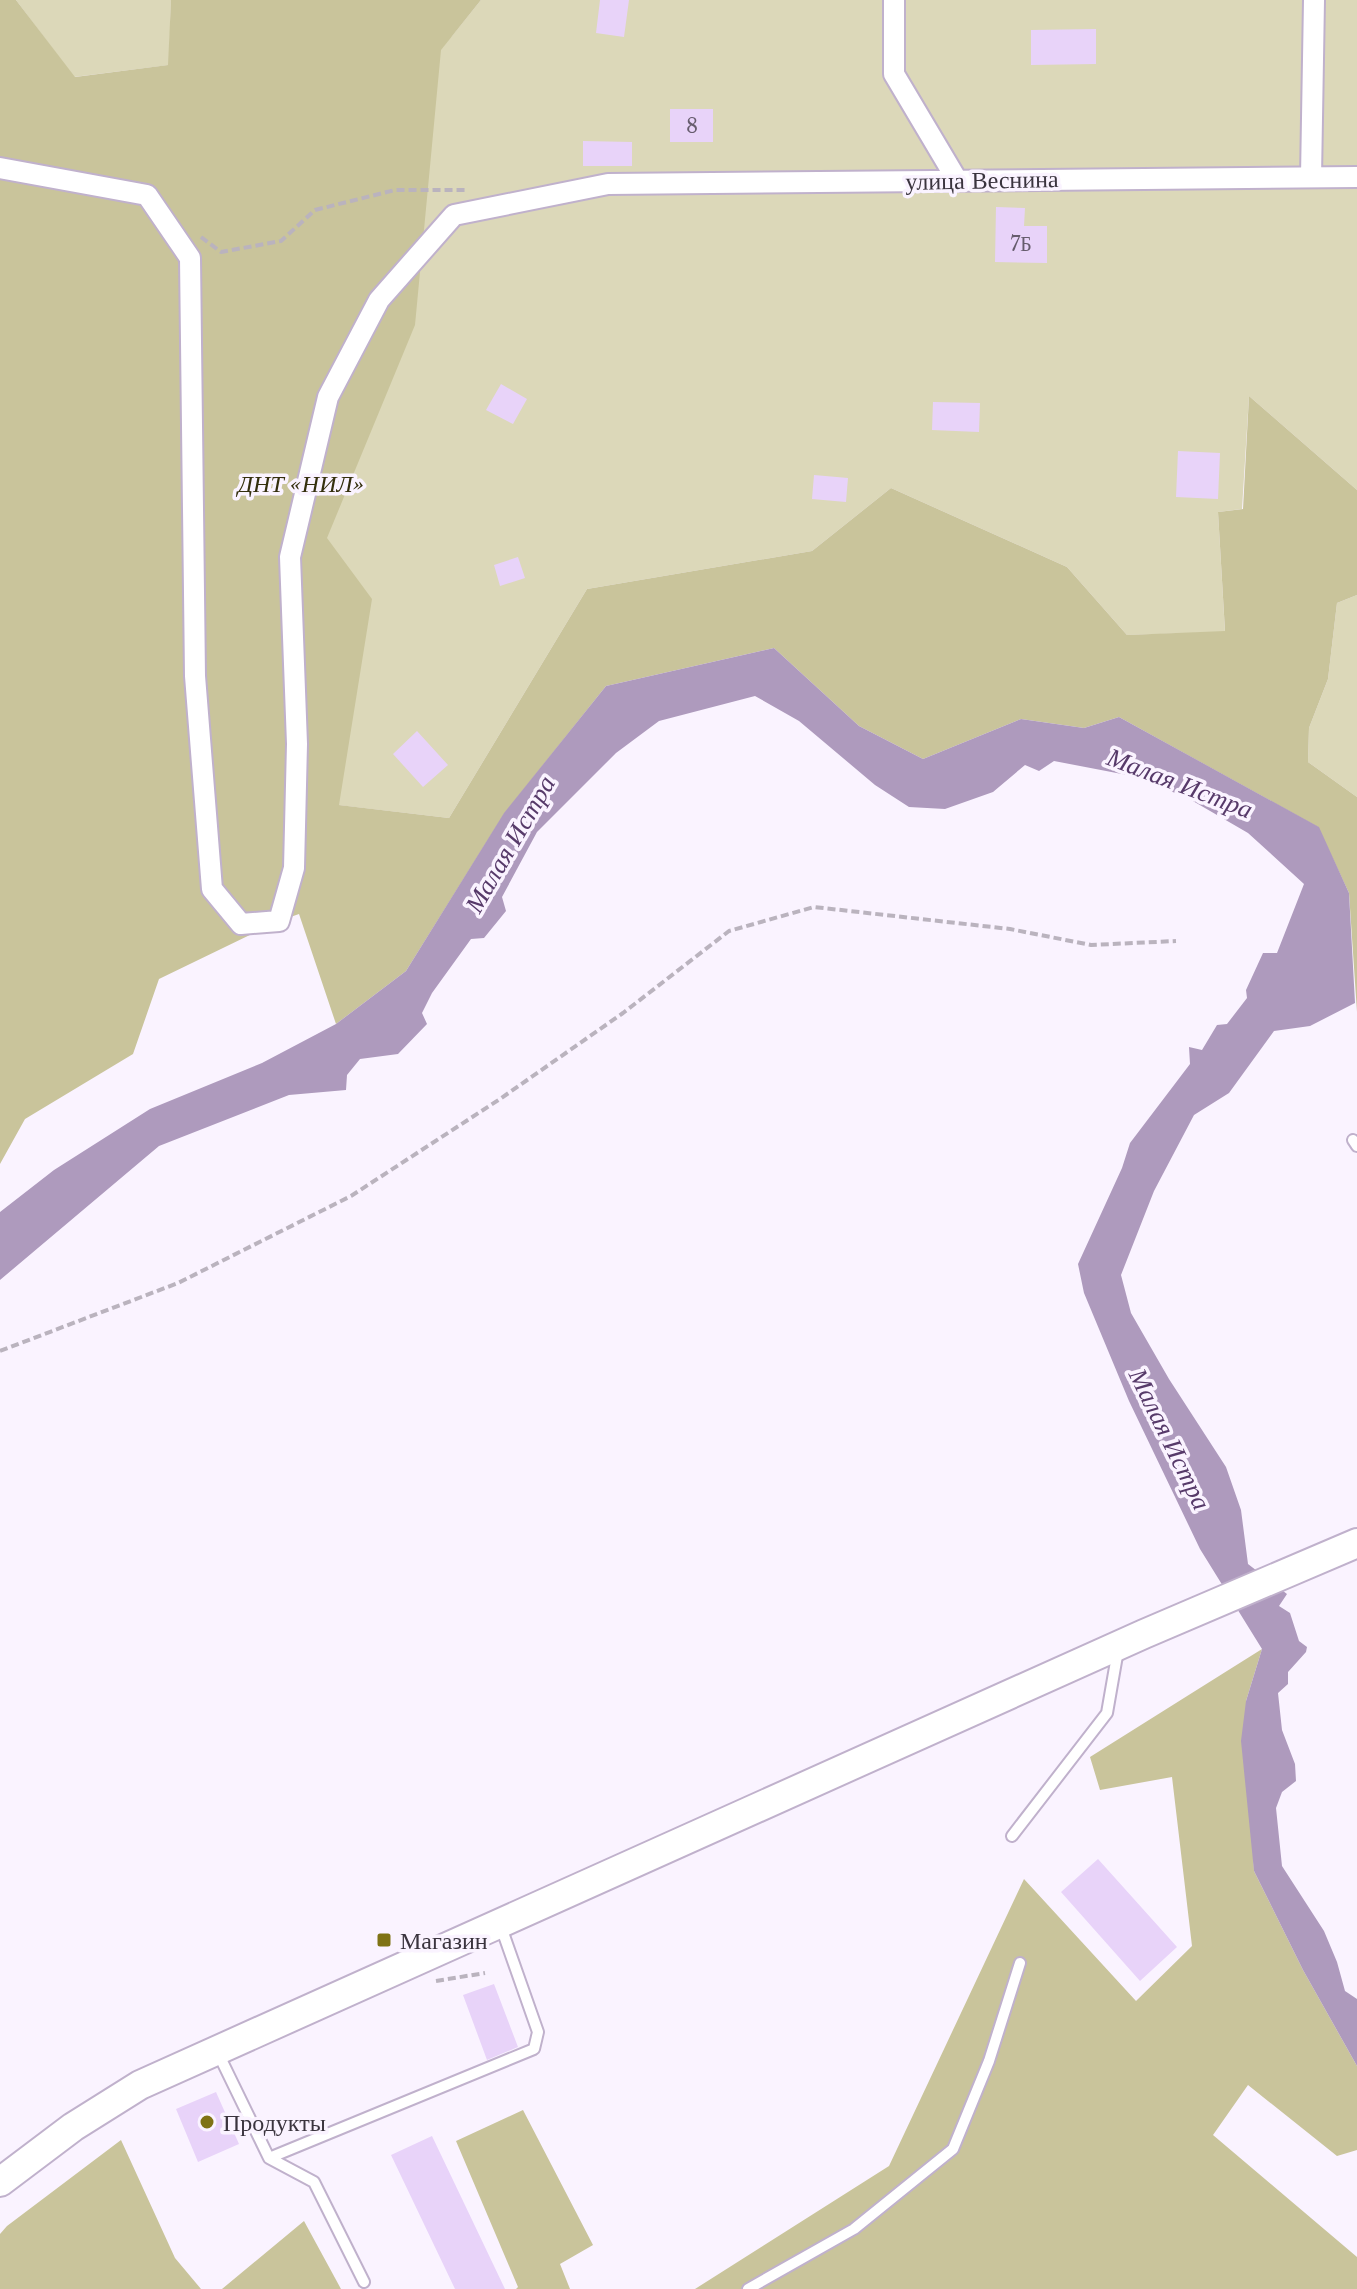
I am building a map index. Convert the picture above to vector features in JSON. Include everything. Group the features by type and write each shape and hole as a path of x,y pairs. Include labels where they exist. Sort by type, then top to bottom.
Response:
{"main road":[{"path":"0,2182 73,2127 140,2085 1144,1634 1357,1543"}],"street":[{"path":"894,0 894,74 957,180"},
{"path":"1311,177 1314,0"},
{"name":"улица Веснина","path":"0,168 147,195 190,258 195,676 212,889 241,924 279,921 294,868 297,744 290,557 328,397 379,300 454,215 608,184 1357,177"}],"lane":[{"path":"1012,1836 1107,1713 1118,1648"},
{"path":"269,2158 534,2049 538,2032 499,1922"},
{"path":"748,2289 854,2229 953,2149 989,2061 1020,1963"},
{"path":"216,2050 269,2158 314,2182 364,2282"}],"path":[{"path":"196,233 221,252 281,241 315,210 395,190 469,190"},
{"path":"0,1351 178,1283 351,1196 500,1099 623,1013 729,931 814,907 1010,929 1091,945 1176,941"}],"green space":[{"path":"0,0 16,0 75,77 168,65 171,0 481,0 441,50 415,325 327,538 372,599 339,805 449,818 587,589 812,551 891,488 1067,567 1127,635 1225,631 1218,512 1243,509 1249,396 1357,490 1357,595 1337,603 1328,679 1309,728 1308,762 1357,797 1357,1012 1349,893 1318,827 1119,717 1084,728 1021,719 923,759 859,726 774,648 606,686 504,814 406,971 336,1024 299,914 279,921 159,979 133,1054 25,1119 0,1164"},
{"path":"16,0 171,0 169,65 74,77"},
{"name":"ДНТ «НИЛ»","path":"481,0 1357,0 1357,490 1249,396 1242,509 1218,512 1225,632 1127,635 1067,567 891,488 812,551 587,589 449,818 338,805 147,195 452,36"},
{"path":"1357,595 1357,797 1308,762 1309,728 1328,679 1337,603"},
{"path":"1262,1649 1246,1701 1254,1871 1303,1970 1357,2066 1357,2150 1337,2156 1248,2085 1213,2135 1357,2257 1357,2289 695,2289 889,2166 1024,1879 1136,2001 1192,1946 1172,1777 1100,1790 1090,1757"},
{"path":"523,2110 593,2245 560,2264 570,2289 516,2289 518,2287 456,2141"},
{"path":"121,2140 175,2258 201,2289 0,2289 0,2234"},
{"path":"304,2221 341,2289 222,2289"}],"water":[{"name":"Малая Истра","path":"774,648 859,726 923,759 1021,719 1084,728 1119,717 1319,827 1349,893 1355,1003 1310,1026 1274,1031 1229,1093 1194,1115 1154,1191 1121,1275 1131,1313 1226,1467 1241,1510 1248,1564 1287,1594 1279,1606 1290,1613 1299,1641 1307,1647 1288,1672 1288,1684 1278,1693 1282,1730 1295,1764 1296,1781 1282,1792 1276,1808 1282,1866 1324,1931 1345,1991 1357,1999 1357,2066 1303,1970 1254,1871 1241,1741 1246,1701 1262,1649 1200,1549 1129,1401 1084,1293 1078,1264 1122,1168 1130,1143 1190,1064 1189,1047 1202,1050 1217,1025 1227,1024 1247,998 1246,990 1263,953 1277,953 1304,884 1248,833 1186,797 1127,775 1054,761 1039,771 1025,765 993,792 945,809 909,807 875,785 799,721 755,696 659,721 616,753 537,832 502,897 506,911 484,938 471,939 432,993 422,1013 427,1024 398,1054 360,1059 347,1075 346,1090 289,1095 159,1146 0,1280 0,1212 54,1170 150,1109 262,1063 336,1024 406,971 504,813 606,686"}],"building":[{"path":"600,0 629,0 624,37 596,33"},
{"path":"1096,29 1096,64 1031,65 1031,30"},
{"path":"670,109 713,109 713,142 670,142"},
{"path":"583,141 632,142 632,166 583,166"},
{"path":"996,207 1025,208 1024,226 1047,226 1047,263 995,262"},
{"path":"501,384 527,399 513,424 486,410"},
{"path":"933,402 980,403 979,432 932,430"},
{"path":"1178,451 1220,453 1218,499 1176,497"},
{"path":"814,475 848,478 846,502 812,499"},
{"path":"518,557 525,578 500,586 494,565"},
{"path":"417,731 448,765 423,787 393,754"},
{"path":"1098,1859 1177,1947 1140,1981 1061,1892"},
{"path":"494,1984 518,2047 487,2060 463,1995"},
{"path":"216,2092 239,2144 198,2162 176,2109"},
{"path":"432,2136 505,2289 455,2289 391,2155"}],"place":[{"name":"Магазин","path":"384,1940"},
{"name":"Продукты","path":"207,2122"}]}
